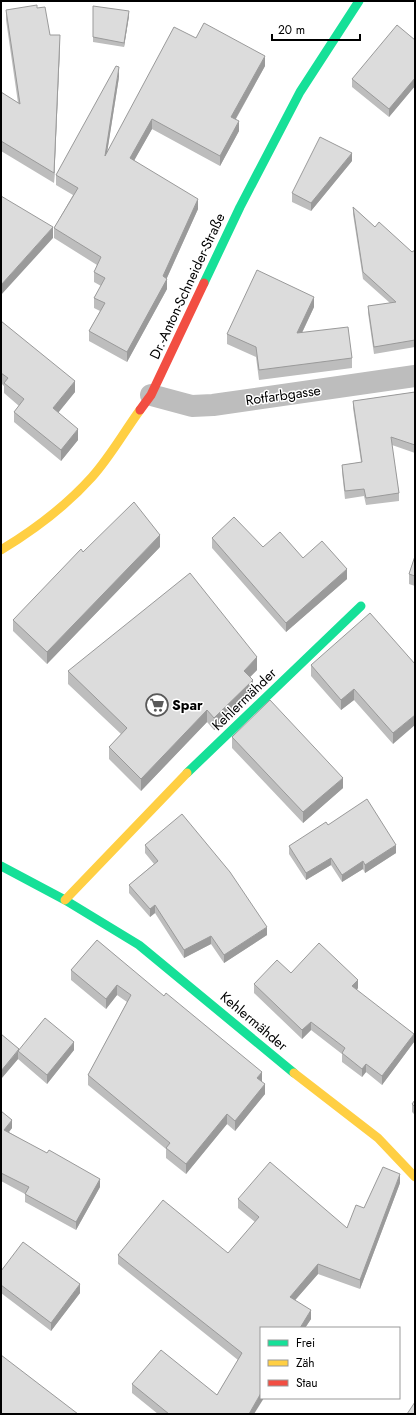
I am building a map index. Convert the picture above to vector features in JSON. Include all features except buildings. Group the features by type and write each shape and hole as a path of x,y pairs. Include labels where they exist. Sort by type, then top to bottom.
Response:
{"street":[{"name":"Dr.-Anton-Schneider-Straße","path":"1,550 29,532 64,504 92,477 151,395 240,207 300,92 359,1"},
{"name":"Rotfarbgasse","path":"151,395 192,406 213,405 415,376"},
{"name":"Kehlermähder","path":"65,900 171,789 361,606"},
{"name":"Kehlermähder","path":"1,866 65,900 139,945 313,1088 378,1138 415,1177"}],"traffic: fast":[{"path":"204,283 240,207 300,92 359,1"},
{"path":"187,773 361,606"},
{"path":"1,866 65,900 139,945 294,1073"}],"traffic: slow":[{"path":"1,550 49,517 82,488 105,461 140,410"},
{"path":"65,900 187,773"},
{"path":"294,1073 378,1138 415,1177"}],"traffic: jam":[{"path":"140,410 151,395 204,283"}],"place":[{"name":"Spar","path":"157,705"}]}
